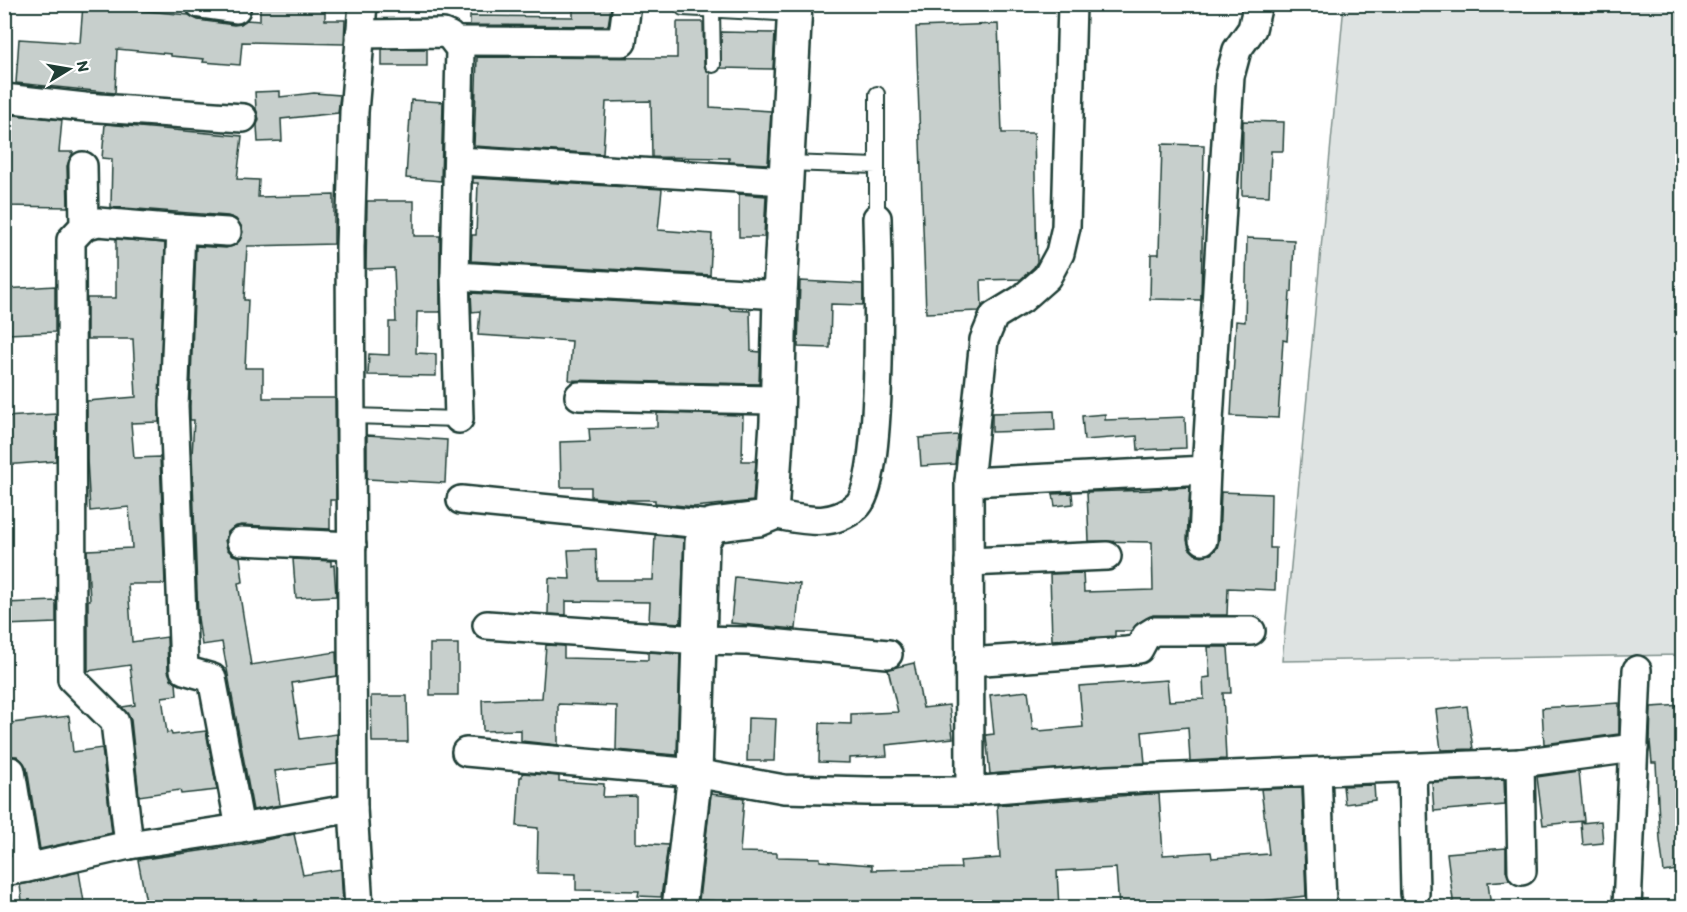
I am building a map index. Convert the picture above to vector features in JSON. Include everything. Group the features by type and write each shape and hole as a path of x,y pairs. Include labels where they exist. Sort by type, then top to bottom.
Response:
{"street":[{"path":"200,4 236,9"},
{"path":"359,908 353,808 350,247 354,112 363,4"},
{"path":"455,42 622,42 627,4"},
{"path":"970,791 969,482 984,340 994,316 1022,299 1047,277 1059,253 1066,227 1072,4"},
{"path":"1203,540 1230,76 1237,50 1252,29 1258,4"},
{"path":"771,514 795,9"},
{"path":"360,34 443,33 450,36 460,49 455,276 459,419"},
{"path":"6,86 85,108 243,118"},
{"path":"459,161 787,172"},
{"path":"83,166 84,226"},
{"path":"461,500 712,525 759,519 771,514 821,522 841,516 860,505 868,481 878,394 877,218"},
{"path":"129,845 115,722 72,679 71,240 84,226 98,222 227,232"},
{"path":"181,229 174,406 184,670 212,678 240,828"},
{"path":"455,276 780,295"},
{"path":"579,396 777,400"},
{"path":"969,482 1206,470"},
{"path":"679,908 694,773 702,542 712,525"},
{"path":"241,541 352,546"},
{"path":"969,562 1107,556"},
{"path":"487,625 699,640 748,641 888,654"},
{"path":"969,662 1128,651 1139,649 1146,636 1154,631 1251,631"},
{"path":"1627,908 1636,670"},
{"path":"466,752 694,773 784,789 970,791 1107,780 1520,763 1634,748"},
{"path":"1520,763 1522,871"},
{"path":"1412,768 1415,893"},
{"path":"11,771 16,870 129,845 353,808"},
{"path":"1317,772 1322,903"}],"lane":[{"path":"683,8 795,9"},
{"path":"712,9 713,65"},
{"path":"877,94 877,218"},
{"path":"787,172 877,166"},
{"path":"351,416 459,419"}],"shaded area":[{"path":"1344,5 1682,5 1682,655 1282,661"}],"building":[{"path":"260,4 325,4 325,20 345,20 344,44 242,42 240,65 203,62 204,59 171,56 171,54 117,49 115,93 16,83 19,39 80,43 83,5 189,15 198,20 234,25 246,20 260,21"},
{"path":"611,7 608,26 470,25 470,16 573,17 573,9"},
{"path":"677,22 703,22 704,65 710,73 710,107 771,111 768,164 729,162 729,158 652,157 651,101 606,102 603,154 474,146 477,57 677,58"},
{"path":"998,24 1002,133 1034,133 1037,262 1021,279 981,280 982,307 979,311 926,313 916,27"},
{"path":"721,32 775,33 773,69 721,68"},
{"path":"382,49 427,49 427,66 382,66"},
{"path":"280,91 280,97 314,93 340,95 338,113 281,119 282,141 258,142 259,119 255,92"},
{"path":"411,100 443,102 441,181 406,178"},
{"path":"4,114 62,120 59,152 73,152 67,166 68,207 4,206"},
{"path":"1243,121 1284,122 1283,151 1271,151 1269,196 1242,195"},
{"path":"105,124 242,136 237,179 259,180 258,197 334,195 334,244 247,246 244,300 248,300 245,368 263,368 263,398 335,398 336,500 330,500 330,529 241,525 228,532 225,540 227,549 233,555 240,557 243,582 238,583 251,665 336,652 337,676 292,683 300,739 337,734 337,764 275,771 280,805 253,810 222,642 202,645 198,618 192,455 194,420 190,420 196,246 226,248 233,246 240,240 243,232 236,219 228,216 111,207 112,159 102,158"},
{"path":"1162,144 1204,145 1201,300 1150,299 1151,254 1159,254"},
{"path":"473,178 662,189 658,230 712,234 710,275 471,261 472,235 476,235 478,183 473,183"},
{"path":"739,194 766,196 764,237 739,237"},
{"path":"367,201 414,201 414,236 440,236 440,312 417,312 416,353 436,354 436,376 368,375 369,354 389,355 389,322 396,322 394,268 366,269"},
{"path":"1247,238 1294,240 1292,292 1290,292 1287,341 1283,340 1278,418 1231,416 1236,321 1245,322"},
{"path":"116,239 165,243 159,422 131,423 134,458 160,457 165,584 128,584 132,642 167,637 168,671 171,679 176,683 177,695 162,697 167,733 171,732 172,735 206,731 217,790 181,794 180,790 139,796 131,720 122,707 135,705 130,665 88,671 88,600 90,600 87,550 132,548 129,507 90,511 87,459 87,401 136,397 133,339 87,339 87,298 116,298"},
{"path":"800,281 863,284 863,305 831,304 830,348 798,347"},
{"path":"55,286 55,332 7,334 4,289"},
{"path":"471,293 750,311 751,351 760,352 759,384 569,380 572,341 478,335 480,311 472,312"},
{"path":"1054,411 1055,430 992,432 992,413"},
{"path":"657,413 743,415 742,461 756,461 753,501 694,507 655,503 655,500 591,497 591,487 561,487 560,442 590,441 589,429 657,427"},
{"path":"56,414 56,461 4,465 4,417"},
{"path":"1105,414 1105,420 1185,417 1186,448 1138,450 1137,436 1084,440 1082,416"},
{"path":"367,435 447,440 445,483 367,479"},
{"path":"958,435 955,464 921,466 919,438"},
{"path":"1190,487 1187,540 1189,548 1195,554 1202,556 1211,554 1217,548 1221,492 1271,494 1270,548 1276,548 1275,590 1228,588 1227,615 1153,615 1138,623 1131,631 1115,631 1115,636 1052,640 1050,574 1083,573 1084,592 1153,590 1152,542 1089,541 1087,492"},
{"path":"1072,493 1073,504 1055,506 1053,494"},
{"path":"655,535 684,538 681,623 649,621 650,602 566,601 566,615 548,614 549,578 570,579 568,550 596,549 597,580 653,580"},
{"path":"293,559 331,561 331,566 334,565 336,596 296,598"},
{"path":"735,577 800,584 796,629 731,623"},
{"path":"56,601 56,623 4,625 4,603"},
{"path":"430,644 458,644 458,695 430,695"},
{"path":"546,645 564,646 564,658 648,660 648,652 680,654 677,755 616,750 617,706 558,704 558,745 521,741 521,730 483,731 482,700 542,698"},
{"path":"1208,647 1228,648 1231,693 1223,693 1226,759 1190,761 1188,727 1142,732 1145,763 990,774 986,735 994,734 990,695 1028,691 1033,730 1083,727 1079,686 1167,680 1169,701 1204,699 1203,678 1210,677"},
{"path":"914,663 923,708 949,705 953,738 886,745 887,756 849,758 849,763 819,762 820,723 851,724 851,714 898,712 888,669"},
{"path":"371,696 407,696 408,742 372,742"},
{"path":"1619,703 1619,734 1544,744 1542,708"},
{"path":"1683,705 1683,806 1677,807 1683,846 1683,869 1664,872 1656,763 1652,763 1650,741 1651,707"},
{"path":"1467,706 1473,749 1441,750 1436,710"},
{"path":"69,716 73,752 102,748 112,833 40,849 27,768 17,756 6,756 4,724"},
{"path":"748,718 776,719 774,761 747,761"},
{"path":"1579,771 1584,821 1543,825 1537,777"},
{"path":"522,773 559,776 559,781 604,784 603,797 636,796 636,843 668,845 661,897 638,896 639,891 576,890 576,874 537,873 538,828 517,826"},
{"path":"1504,779 1505,805 1434,811 1432,782"},
{"path":"1374,785 1375,800 1345,804 1343,786"},
{"path":"1302,788 1306,896 1253,902 1253,908 1119,908 1116,868 1057,871 1059,908 964,908 963,904 792,907 792,904 699,900 711,794 744,798 740,852 777,853 777,857 820,858 820,861 872,865 872,870 961,868 960,861 1000,858 997,805 1147,794 1159,794 1163,855 1211,852 1212,858 1269,854 1261,789"},
{"path":"1601,821 1603,843 1583,845 1581,823"},
{"path":"294,834 303,875 341,869 343,905 326,908 149,908 148,901 146,902 138,860 247,844"},
{"path":"1506,848 1506,871 1510,880 1488,882 1491,908 1454,908 1447,853"},
{"path":"79,872 85,908 23,908 20,885"}]}
